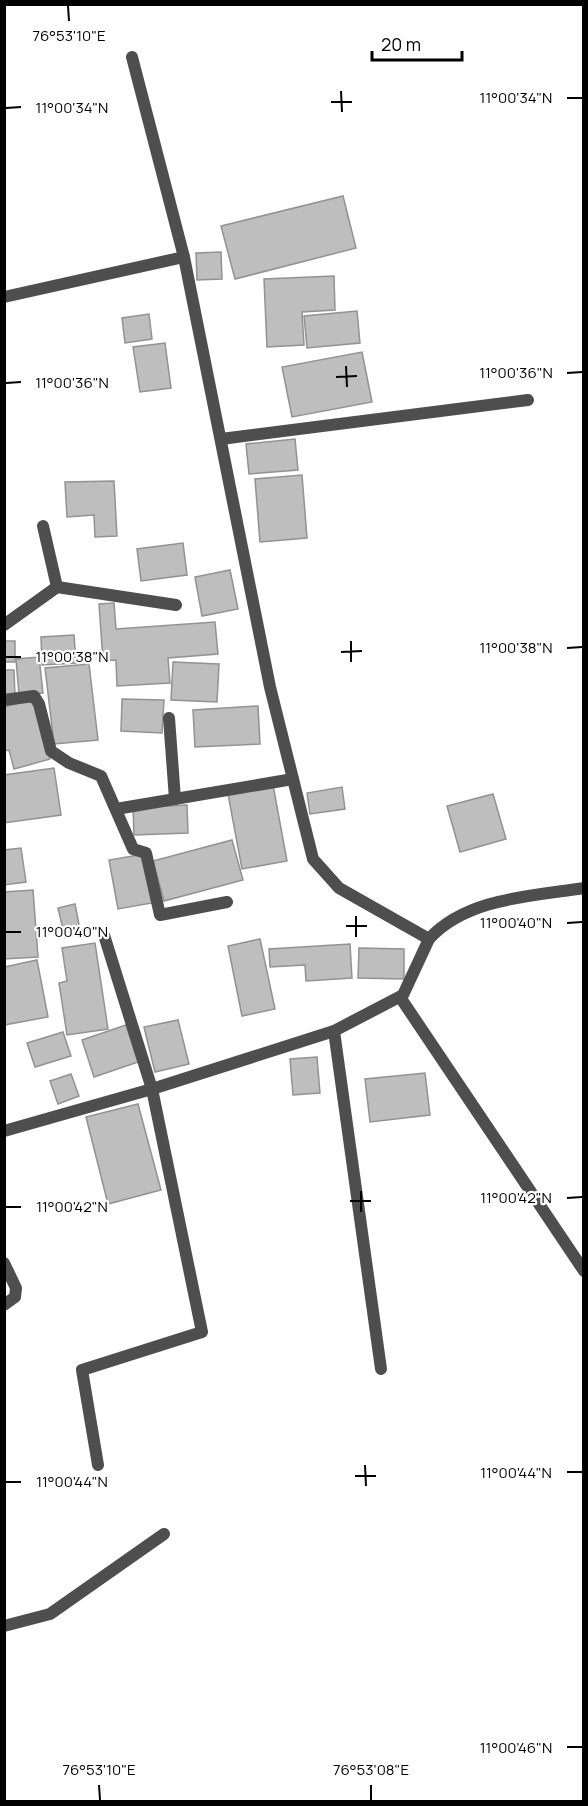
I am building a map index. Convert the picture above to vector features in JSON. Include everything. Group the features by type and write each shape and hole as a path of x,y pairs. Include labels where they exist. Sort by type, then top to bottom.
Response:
{"street":[{"path":"132,57 184,257 270,687 313,859 339,888 429,939"},
{"path":"4,297 184,257"},
{"path":"221,439 528,400"},
{"path":"43,526 57,586"},
{"path":"4,625 57,586 176,605"},
{"path":"4,700 33,696 39,704 51,752 69,764 101,776 133,849 146,853 160,915 227,902"},
{"path":"169,718 175,799"},
{"path":"116,809 293,779"},
{"path":"4,1131 152,1089 334,1030 404,995 429,939 459,915 510,899 584,888"},
{"path":"98,1465 82,1370 202,1332 152,1089 104,935"},
{"path":"400,997 584,1271"},
{"path":"334,1030 381,1369"},
{"path":"4,1263 16,1288 15,1297 4,1305"},
{"path":"4,1626 50,1614 165,1534"}],"building":[{"path":"343,196 356,248 235,279 221,226"},
{"path":"221,252 222,279 197,280 196,253"},
{"path":"334,276 335,310 302,312 304,345 267,347 264,279"},
{"path":"357,311 360,343 307,348 304,316"},
{"path":"149,314 152,339 125,343 122,318"},
{"path":"165,343 171,388 140,392 133,347"},
{"path":"362,352 372,402 292,417 282,367"},
{"path":"295,439 298,470 249,474 246,444"},
{"path":"302,475 307,538 260,542 255,479"},
{"path":"114,481 117,536 95,537 94,515 67,517 65,482"},
{"path":"183,543 187,575 141,581 137,549"},
{"path":"230,570 238,609 202,616 195,577"},
{"path":"114,603 116,629 215,622 218,654 168,658 170,683 117,686 116,660 103,661 99,604"},
{"path":"74,635 76,663 42,665 41,637"},
{"path":"4,641 15,641 15,662 4,662"},
{"path":"39,657 43,693 19,695 16,659"},
{"path":"173,662 219,664 217,702 171,700"},
{"path":"89,664 98,740 54,744 45,668"},
{"path":"4,670 14,670 15,696 4,696"},
{"path":"33,699 50,759 14,769 9,750 4,751 4,707"},
{"path":"122,699 164,700 162,733 121,731"},
{"path":"258,706 260,744 195,747 193,710"},
{"path":"54,768 61,815 4,823 4,775"},
{"path":"273,785 287,861 242,869 228,794"},
{"path":"342,787 345,809 310,814 307,793"},
{"path":"493,794 506,839 460,852 447,806"},
{"path":"187,805 188,833 134,835 133,808"},
{"path":"232,840 243,880 164,901 153,861"},
{"path":"21,848 26,882 4,885 4,850"},
{"path":"144,854 152,903 118,909 109,860"},
{"path":"33,890 38,957 4,959 4,892"},
{"path":"75,904 81,935 65,938 58,908"},
{"path":"260,939 275,1009 242,1016 228,946"},
{"path":"95,943 108,1029 67,1035 59,983 67,981 62,948"},
{"path":"350,944 352,978 306,981 305,965 270,967 269,949"},
{"path":"359,948 404,949 404,979 358,978"},
{"path":"37,960 48,1017 4,1025 4,967"},
{"path":"178,1020 189,1064 155,1072 144,1027"},
{"path":"126,1025 138,1062 94,1077 82,1040"},
{"path":"63,1032 71,1056 35,1067 27,1043"},
{"path":"317,1057 320,1093 293,1095 290,1059"},
{"path":"425,1073 430,1115 370,1122 365,1079"},
{"path":"71,1074 79,1096 58,1104 50,1081"},
{"path":"138,1104 161,1190 108,1204 86,1117"}]}
